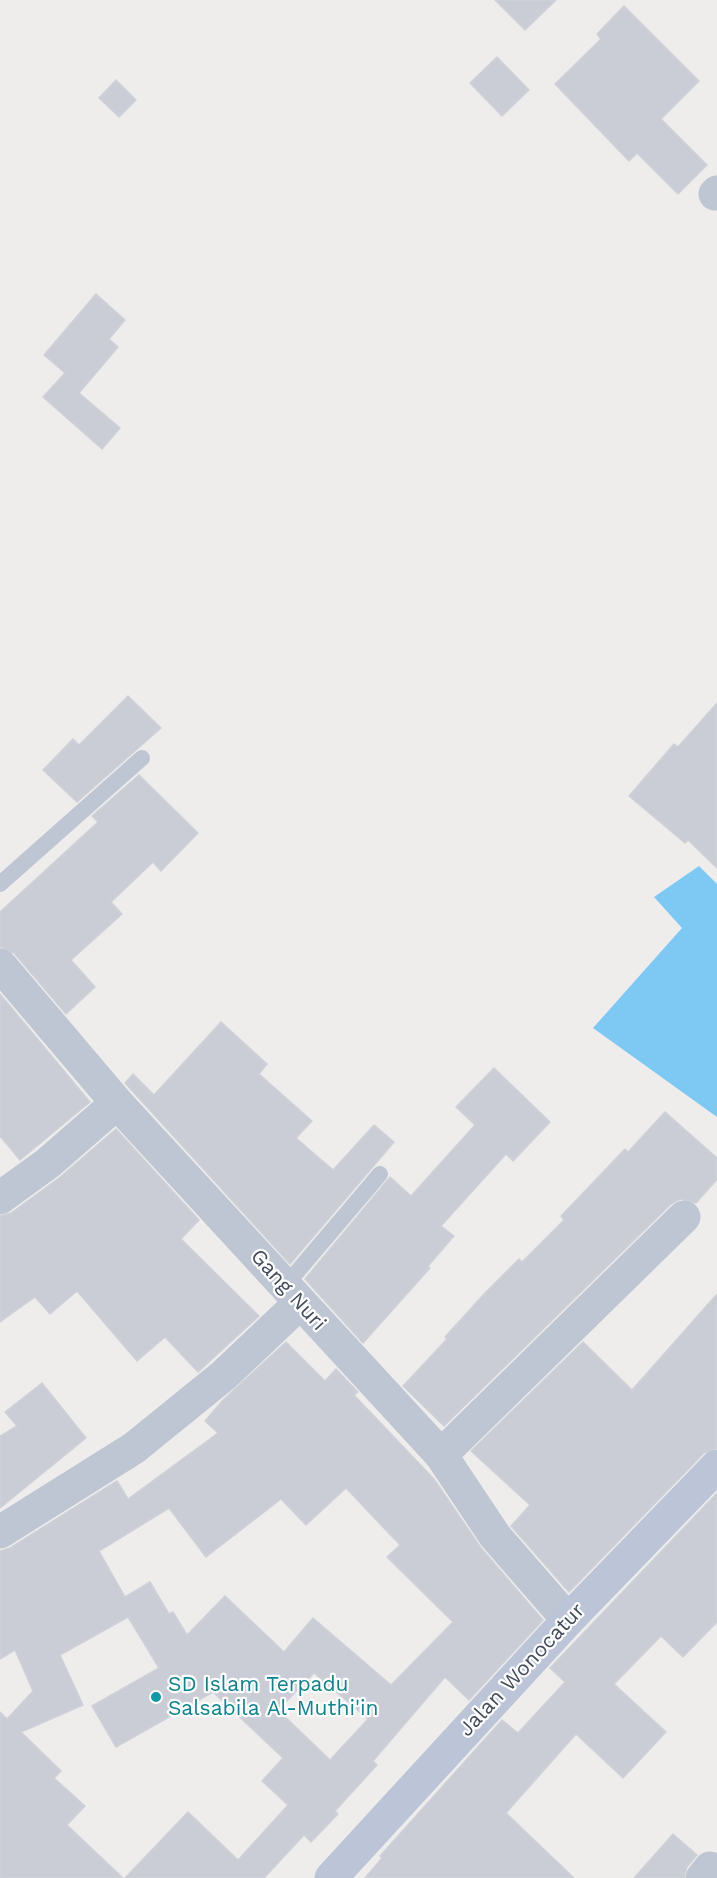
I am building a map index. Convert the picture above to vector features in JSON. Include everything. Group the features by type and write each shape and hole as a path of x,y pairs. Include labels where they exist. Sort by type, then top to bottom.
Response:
{"street":[{"name":"Gang Nuri","path":"0,965 117,1103 441,1455 495,1536 568,1620"},
{"path":"0,1198 48,1163 117,1103"},
{"path":"441,1455 684,1217"},
{"path":"0,1532 134,1448 225,1375 292,1295"},
{"name":"Jalan Wonocatur","path":"331,1878 568,1620 717,1466"}],"lane":[{"path":"0,884 142,758"},
{"path":"292,1295 380,1174"}],"water":[{"path":"699,866 717,884 717,1117 593,1028 682,928 654,897"}],"building":[{"path":"495,0 556,0 525,30"},
{"path":"624,6 699,81 661,119 707,165 678,194 637,153 629,161 555,84 601,39 597,34"},
{"path":"497,57 529,90 502,116 470,83"},
{"path":"116,80 136,100 119,117 99,98"},
{"path":"96,294 125,320 109,339 118,347 79,393 120,428 102,449 43,397 65,373 44,355"},
{"path":"128,696 161,728 77,802 43,770 73,739 79,745"},
{"path":"717,703 717,868 688,840 685,843 629,796 674,744 678,747"},
{"path":"139,775 198,833 161,871 153,862 111,902 122,914 71,960 95,987 66,1014 14,953 0,947 0,912 98,822 92,816"},
{"path":"0,994 90,1102 20,1160 0,1136"},
{"path":"221,1022 267,1064 259,1074 312,1121 296,1138 333,1170 374,1125 394,1142 290,1264 125,1083 133,1074 154,1095"},
{"path":"494,1068 550,1122 513,1161 506,1154 441,1226 454,1236 428,1266 430,1268 363,1343 305,1279 390,1177 411,1196 475,1125 456,1107"},
{"path":"665,1112 717,1158 717,1179 696,1203 680,1199 671,1204 444,1426 403,1386 447,1339 445,1337 484,1294 519,1259 522,1262 564,1220 561,1216 625,1149 628,1152"},
{"path":"116,1129 199,1220 181,1239 259,1316 198,1372 165,1337 137,1361 77,1291 50,1314 35,1297 0,1322 0,1216 11,1213 59,1178"},
{"path":"717,1294 717,1448 704,1453 569,1592 511,1526 530,1505 471,1451 583,1342 632,1390"},
{"path":"286,1342 325,1381 336,1369 358,1392 354,1395 434,1479 481,1548 543,1620 469,1700 445,1677 373,1761 377,1765 335,1811 338,1814 311,1842 304,1835 264,1878 125,1878 188,1812 238,1860 288,1805 262,1781 283,1758 213,1692 116,1747 92,1706 159,1668 128,1617 60,1655 83,1705 21,1732 61,1771 54,1778 85,1806 67,1825 123,1878 0,1878 0,1712 7,1719 33,1691 15,1650 0,1659 0,1551 10,1548 117,1481 128,1499 218,1433 205,1421 224,1399","holes":["346,1488 400,1545 387,1557 453,1622 391,1685 313,1618 284,1652 225,1596 187,1635 173,1612 169,1614 150,1582 125,1597 99,1551 169,1508 206,1557 281,1499 306,1525","314,1673 368,1719 330,1760 278,1710"]},
{"path":"42,1383 86,1438 0,1508 0,1436 17,1426 5,1412"},
{"path":"717,1493 717,1622 683,1657 661,1636 614,1684 666,1732 623,1778 576,1734 506,1813 574,1878 365,1878 382,1858 380,1856 502,1720 518,1733 565,1682 550,1668"},
{"path":"673,1834 697,1855 687,1867 684,1878 634,1878"}],"place":[{"name":"SD Islam Terpadu Salsabila Al-Muthi'in","path":"156,1697"}]}
